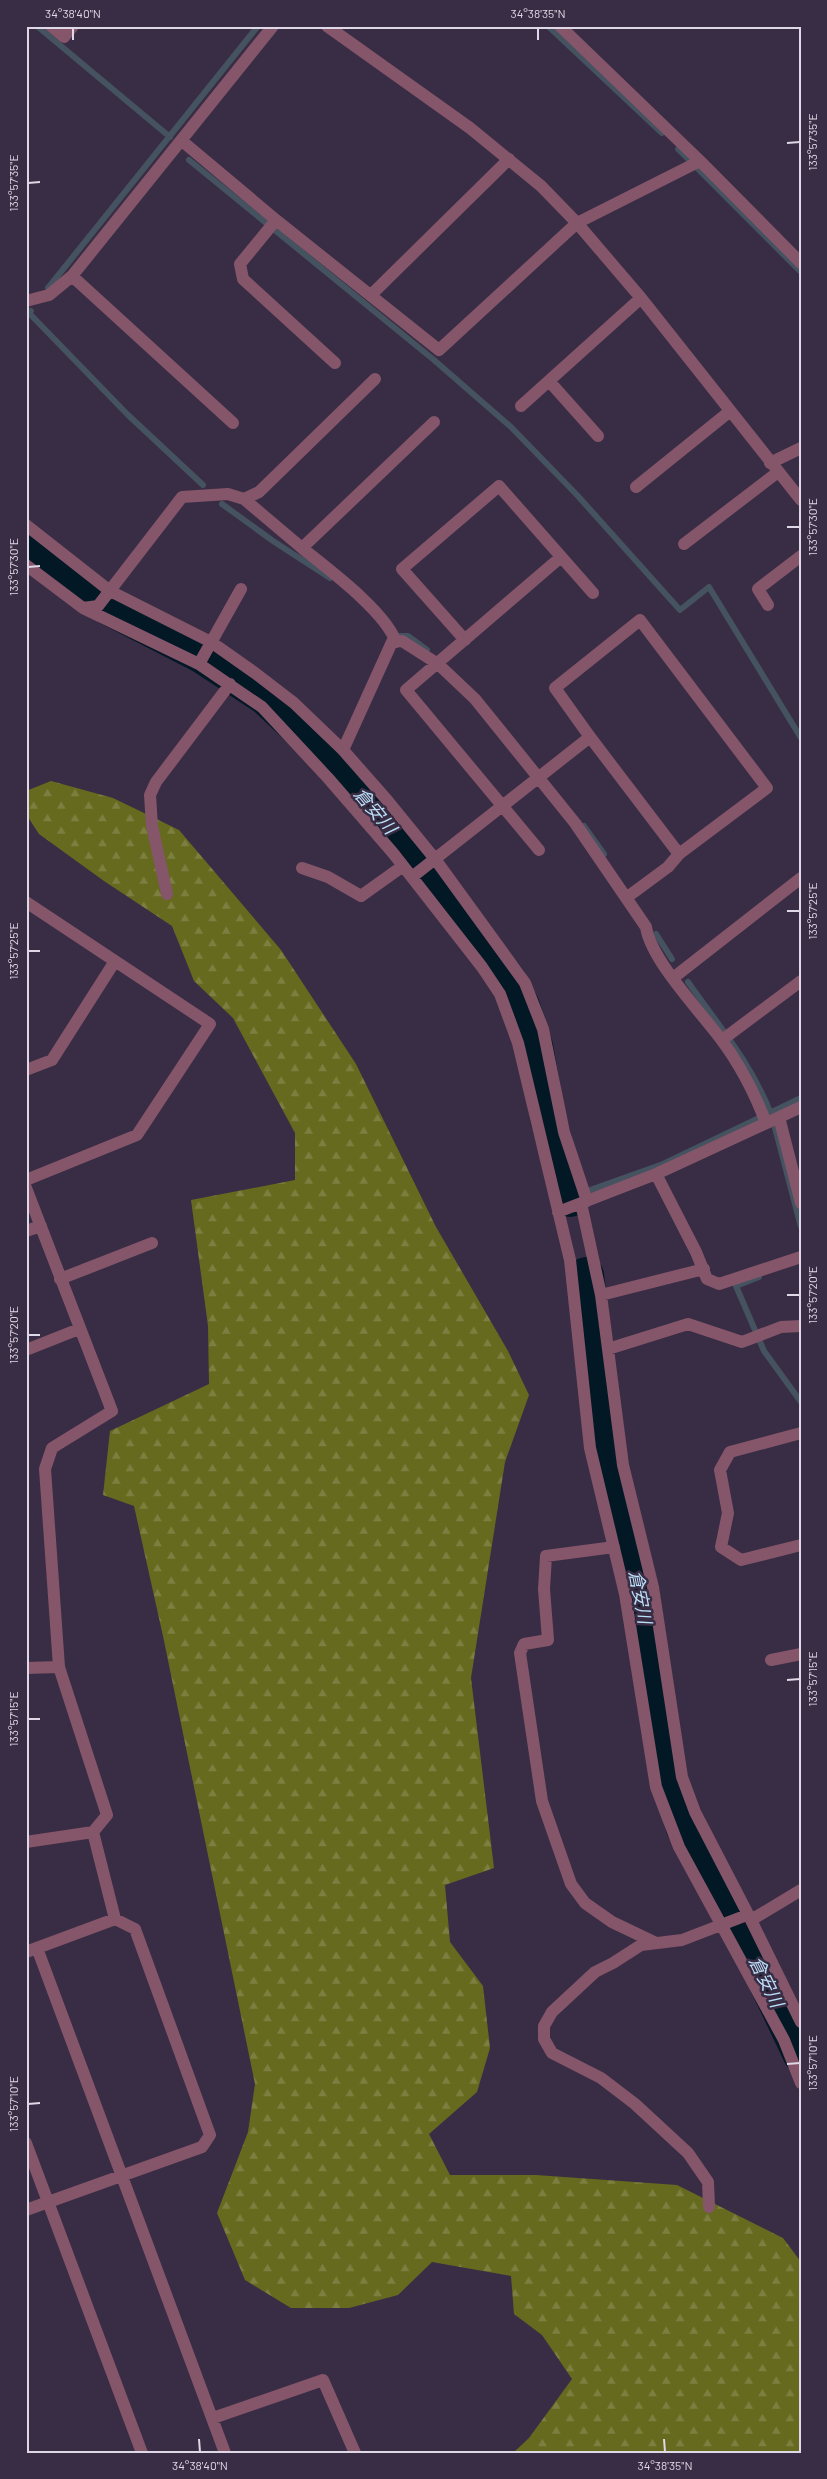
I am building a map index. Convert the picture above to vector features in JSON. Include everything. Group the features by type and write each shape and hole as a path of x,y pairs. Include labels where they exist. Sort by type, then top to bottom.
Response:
{"street":[{"path":"51,26 64,37 73,26"},
{"path":"26,301 48,295 72,276 273,26"},
{"path":"327,26 470,128 541,186 577,223 641,298 729,412 801,500"},
{"path":"560,26 696,163 801,263"},
{"path":"182,141 273,224 371,295 439,350 577,223 696,163"},
{"path":"371,295 509,159"},
{"path":"273,224 240,264 243,279 335,363"},
{"path":"72,276 232,423"},
{"path":"521,406 641,298"},
{"path":"244,499 259,492 375,378"},
{"path":"549,381 598,436"},
{"path":"636,486 729,412"},
{"path":"302,548 434,422"},
{"path":"684,544 774,468 801,448"},
{"path":"465,640 402,569 499,486 593,593"},
{"path":"83,608 98,606 182,497 228,494 244,499 360,596 394,638 438,664 475,699 541,776 646,927 647,938 673,978 726,1037 764,1118"},
{"path":"26,525 110,591 210,643 294,702 343,750 502,949 528,990 543,1029 564,1132 584,1202 593,1263 601,1295 619,1441 653,1587 682,1777 695,1812 801,2022"},
{"path":"768,605 758,589 801,556"},
{"path":"539,850 406,690 561,557"},
{"path":"26,565 83,608 199,663 262,707 328,778 403,866 415,875 482,967 507,1011 518,1043 571,1268 590,1448 624,1594 656,1786 679,1847 784,2040 801,2083"},
{"path":"199,663 241,589"},
{"path":"626,898 668,867 679,854 767,788 640,620 555,688 679,854"},
{"path":"343,750 394,638"},
{"path":"167,894 152,826 150,795 156,782 230,684"},
{"path":"415,875 590,737"},
{"path":"302,868 328,877 361,896 403,866"},
{"path":"673,978 801,878"},
{"path":"26,902 210,1024 137,1135 26,1180"},
{"path":"26,1070 52,1060 114,961"},
{"path":"726,1037 801,981"},
{"path":"558,1212 656,1174 764,1118 779,1117 801,1107"},
{"path":"779,1117 801,1202"},
{"path":"656,1174 704,1269 707,1279 719,1284 801,1257"},
{"path":"26,1188 112,1411 52,1448 45,1470 60,1667 107,1815 93,1832 26,1842"},
{"path":"26,1231 41,1226"},
{"path":"60,1279 152,1243"},
{"path":"571,1268 593,1263"},
{"path":"601,1295 704,1269"},
{"path":"608,1349 688,1324 742,1342 781,1328 801,1326"},
{"path":"26,1350 79,1329"},
{"path":"801,1433 730,1452 720,1470 728,1513 721,1548 741,1560 801,1545"},
{"path":"614,1547 546,1556 544,1589 548,1640 524,1644 520,1653 542,1801 571,1884 585,1903 612,1922 656,1943"},
{"path":"771,1660 801,1654"},
{"path":"26,1668 60,1667"},
{"path":"93,1832 115,1919"},
{"path":"709,2208 708,2182 688,2153 635,2104 601,2078 552,2053 544,2039 544,2026 552,2012 594,1972 614,1963 641,1945 682,1940 720,1924 750,1918 801,1890"},
{"path":"26,2210 122,2176 202,2147 210,2135 135,1929 115,1919 32,1950 122,2176 225,2453"},
{"path":"26,2143 142,2453"},
{"path":"213,2418 323,2380 355,2453"}],"green space":[{"path":"51,781 113,798 179,830 281,950 356,1064 436,1227 508,1351 529,1395 505,1462 471,1678 494,1868 445,1885 450,1942 483,1986 490,2048 477,2092 429,2134 450,2175 536,2175 677,2185 783,2238 801,2262 801,2453 513,2453 529,2438 572,2379 542,2335 514,2314 511,2276 432,2262 398,2295 349,2308 291,2308 245,2280 217,2213 248,2132 255,2084 163,1636 134,1506 103,1495 110,1431 209,1384 208,1326 191,1200 295,1180 295,1133 233,1018 194,981 172,926 104,881 39,834 26,814 26,791"}],"waterway":[{"path":"37,26 170,137"},
{"path":"48,288 258,26"},
{"path":"548,26 662,133"},
{"path":"678,149 801,272"},
{"path":"189,160 434,360 511,427 577,495 680,610 709,587 801,738"},
{"path":"31,311 29,313 127,414 203,485"},
{"path":"222,504 273,541 330,578"},
{"name":"倉安川","path":"26,542 108,607 201,655 265,697 331,759 434,881 509,981 522,1006 535,1046 548,1118 570,1199"},
{"path":"399,636 408,636 427,650"},
{"name":"倉安川","path":"331,759 335,752"},
{"path":"584,826 604,854"},
{"path":"656,934 672,959"},
{"path":"688,982 744,1061 771,1114"},
{"path":"590,1190 663,1164 801,1098"},
{"path":"774,1124 801,1227"},
{"name":"倉安川","path":"569,1196 576,1194"},
{"name":"倉安川","path":"586,1275 608,1459 641,1589 667,1771 684,1828 730,1907"},
{"path":"759,1277 736,1286 764,1351 801,1402"},
{"name":"倉安川","path":"744,1935 801,2055"}]}
